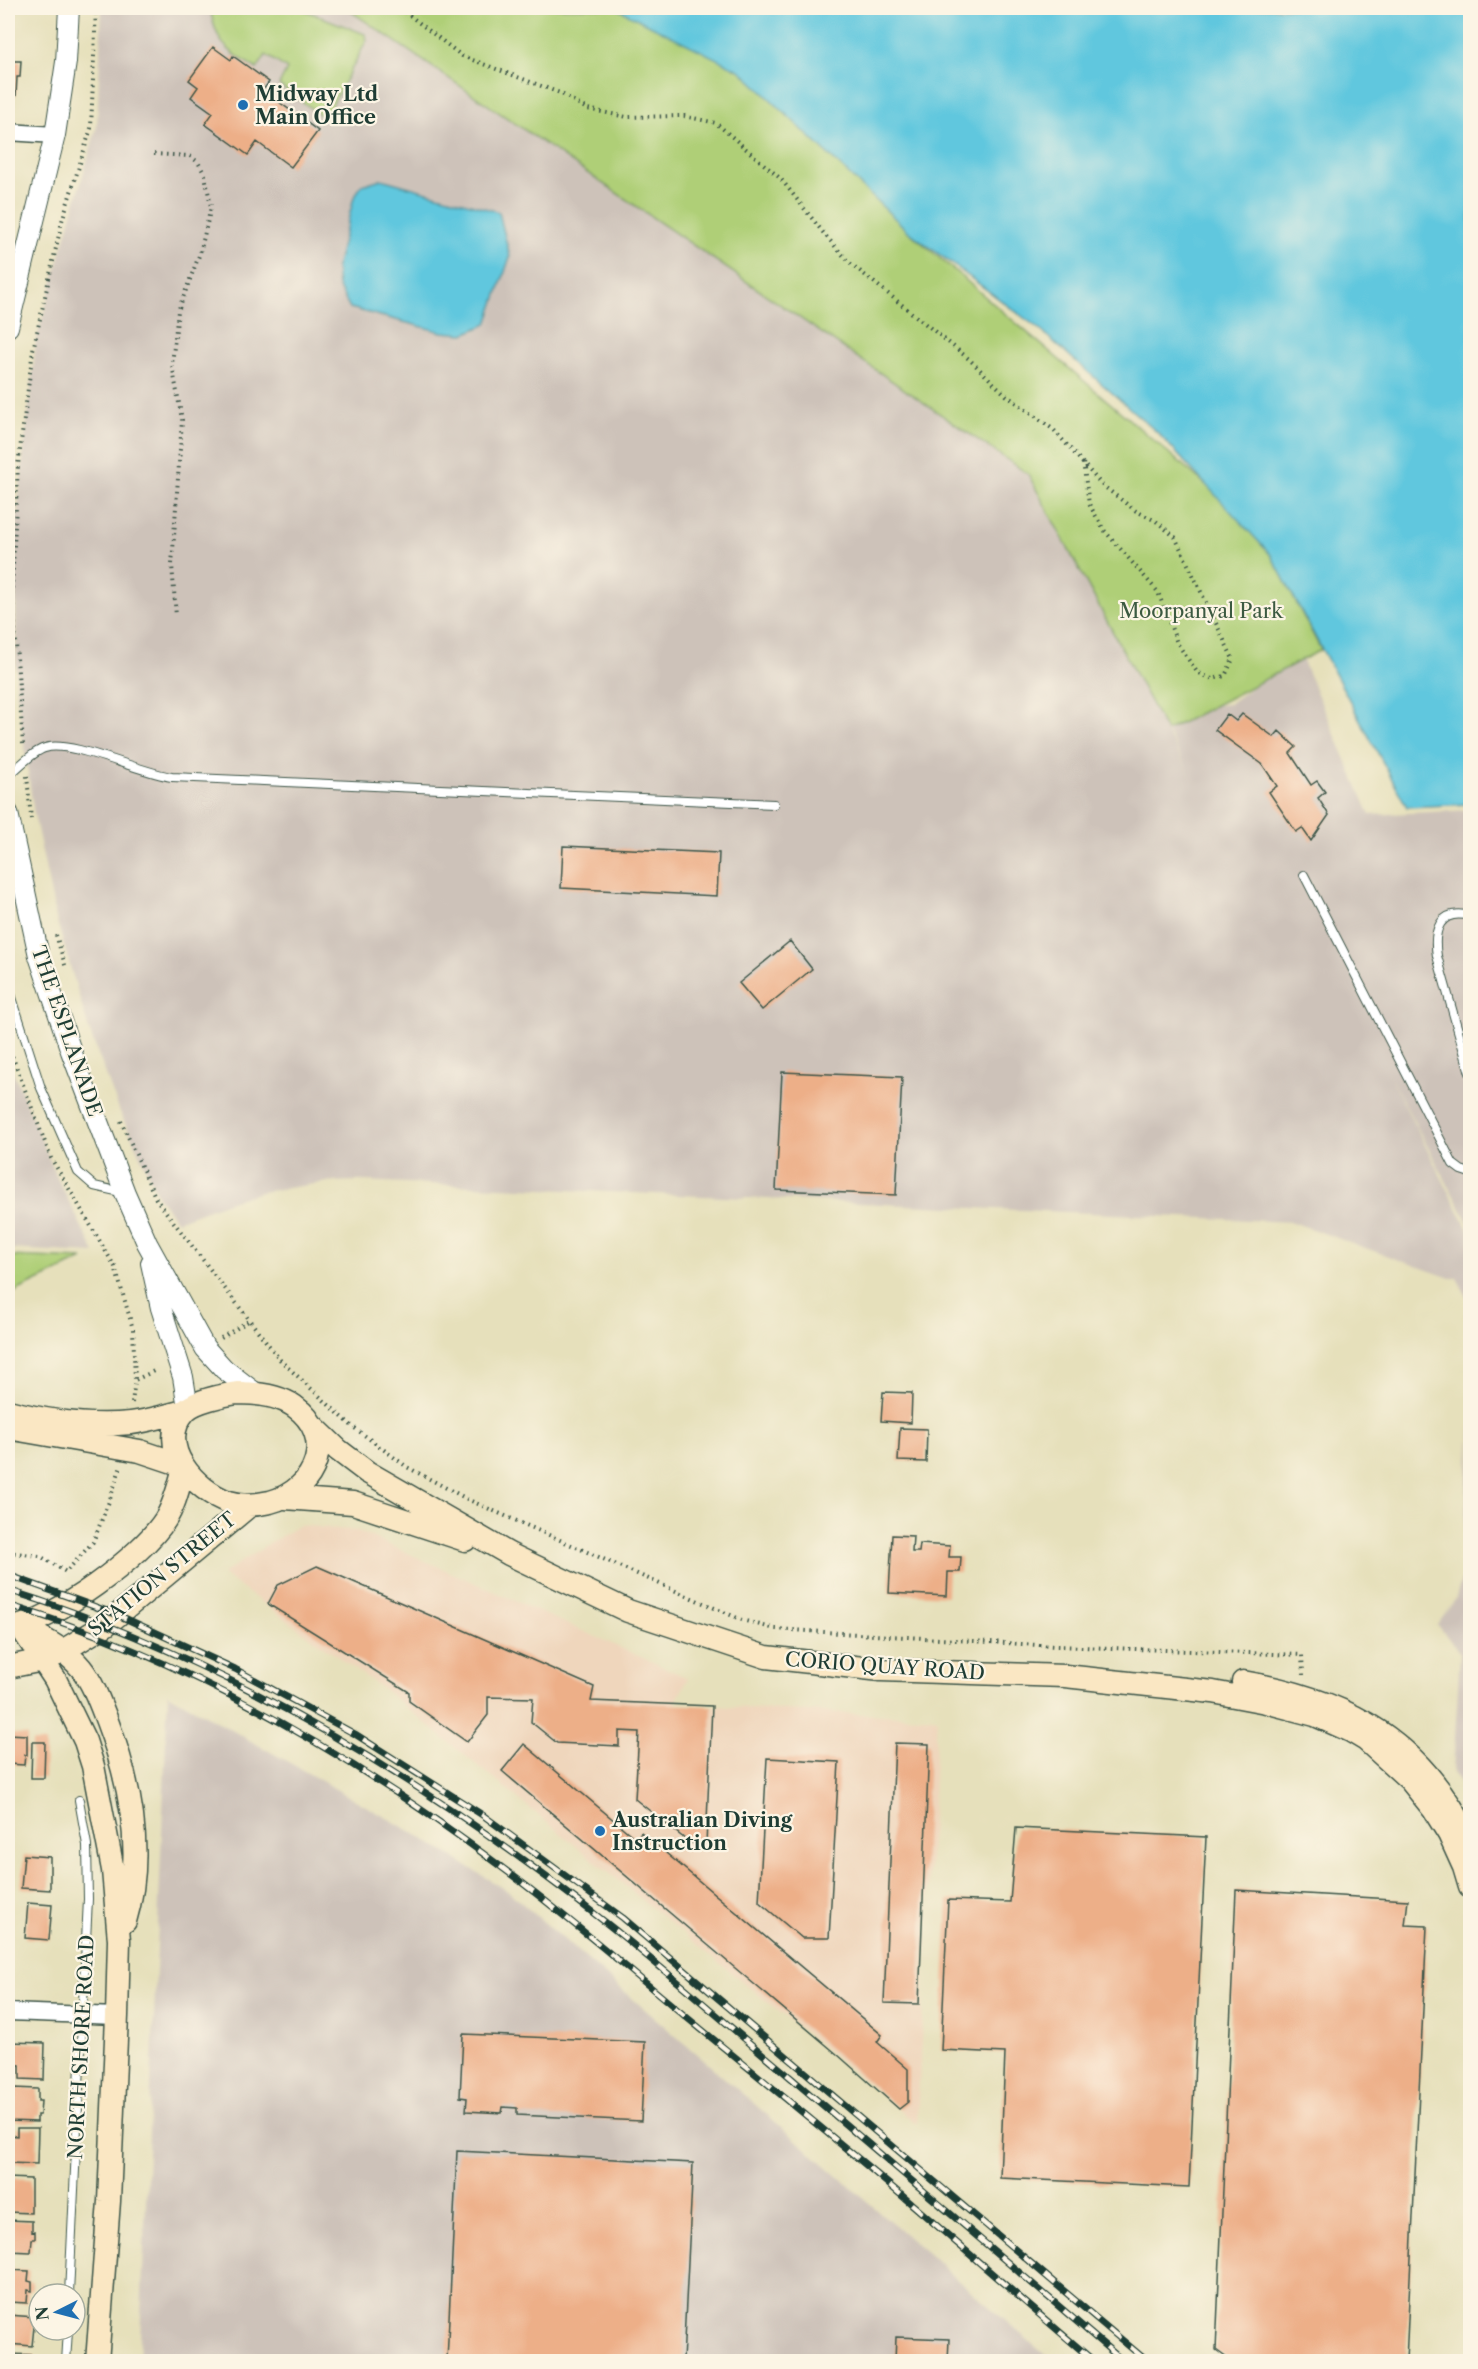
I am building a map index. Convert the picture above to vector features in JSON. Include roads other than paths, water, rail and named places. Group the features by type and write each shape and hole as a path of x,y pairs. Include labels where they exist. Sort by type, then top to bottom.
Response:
{"main road":[{"path":"8,1412 53,1420 97,1424 129,1423 187,1409 227,1395 258,1395 275,1398 293,1405 313,1426 316,1442 315,1464 310,1476 300,1488 285,1498 250,1504 238,1504 221,1499 203,1488 183,1467 175,1451 178,1424 187,1409"},
{"name":"CORIO QUAY ROAD","path":"313,1426 338,1450 367,1472 509,1554 628,1611 766,1658 881,1670 1065,1676 1241,1696 1304,1712 1351,1731 1386,1757 1428,1802 1456,1850 1470,1887"},
{"path":"8,1428 140,1451 183,1467"},
{"name":"STATION STREET","path":"14,1628 46,1617 62,1607 113,1571 148,1541 165,1520 177,1494 183,1467"},
{"name":"CORIO QUAY ROAD","path":"285,1498 353,1503 509,1554"},
{"name":"STATION STREET","path":"8,1667 53,1656 107,1624 250,1504"},
{"name":"NORTH SHORE ROAD","path":"14,1628 53,1656 80,1667 89,1680 116,1746 126,1778 133,1823 135,1857 127,1912 119,1940 109,2201 97,2361"},
{"name":"CORIO QUAY ROAD","path":"1065,1676 1138,1672 1210,1677 1282,1689 1326,1702 1371,1724 1412,1758 1458,1816 1470,1841"}],"street":[{"path":"8,327 55,135 66,62 69,8"},
{"path":"8,132 55,135"},
{"name":"THE ESPLANADE","path":"8,813 39,956 70,1051 125,1193 147,1243 205,1348 224,1369 258,1395"},
{"name":"THE ESPLANADE","path":"147,1243 161,1308 183,1377 187,1409"},
{"path":"8,2012 117,2016"}],"lane":[{"path":"8,776 41,749 52,746 84,751 155,774 172,777 774,804"},
{"path":"1304,875 1453,1164 1470,1173"},
{"path":"1470,916 1447,917 1439,925 1435,940 1440,967 1470,1073"},
{"path":"8,985 41,1088 78,1172 94,1186 125,1193"},
{"name":"NORTH SHORE ROAD","path":"70,2282 88,1899 87,1845 79,1800"},
{"path":"66,2361 67,2342"}],"water":[{"path":"616,8 1470,8 1470,804 1407,807 1271,555 1159,434 1039,329 908,231 741,71"},
{"path":"381,179 499,212 510,257 487,324 464,334 442,332 350,308 338,286 336,268 354,197 362,185"}],"railway":[{"path":"8,1575 118,1615 235,1669 355,1734 484,1816 623,1918 1148,2362"},
{"path":"8,1590 89,1618 168,1651 245,1688 321,1729 395,1773 467,1820 537,1870 650,1959 1124,2362"},
{"path":"8,1605 75,1627 141,1653 206,1683 331,1752 451,1830 597,1942 866,2165 1095,2362"}],"place":[{"name":"Midway Ltd Main Office","path":"243,105"},
{"name":"Australian Diving Instruction","path":"600,1831"}],"park label":[{"name":"Moorpanyal Park","path":"1201,611"}]}
